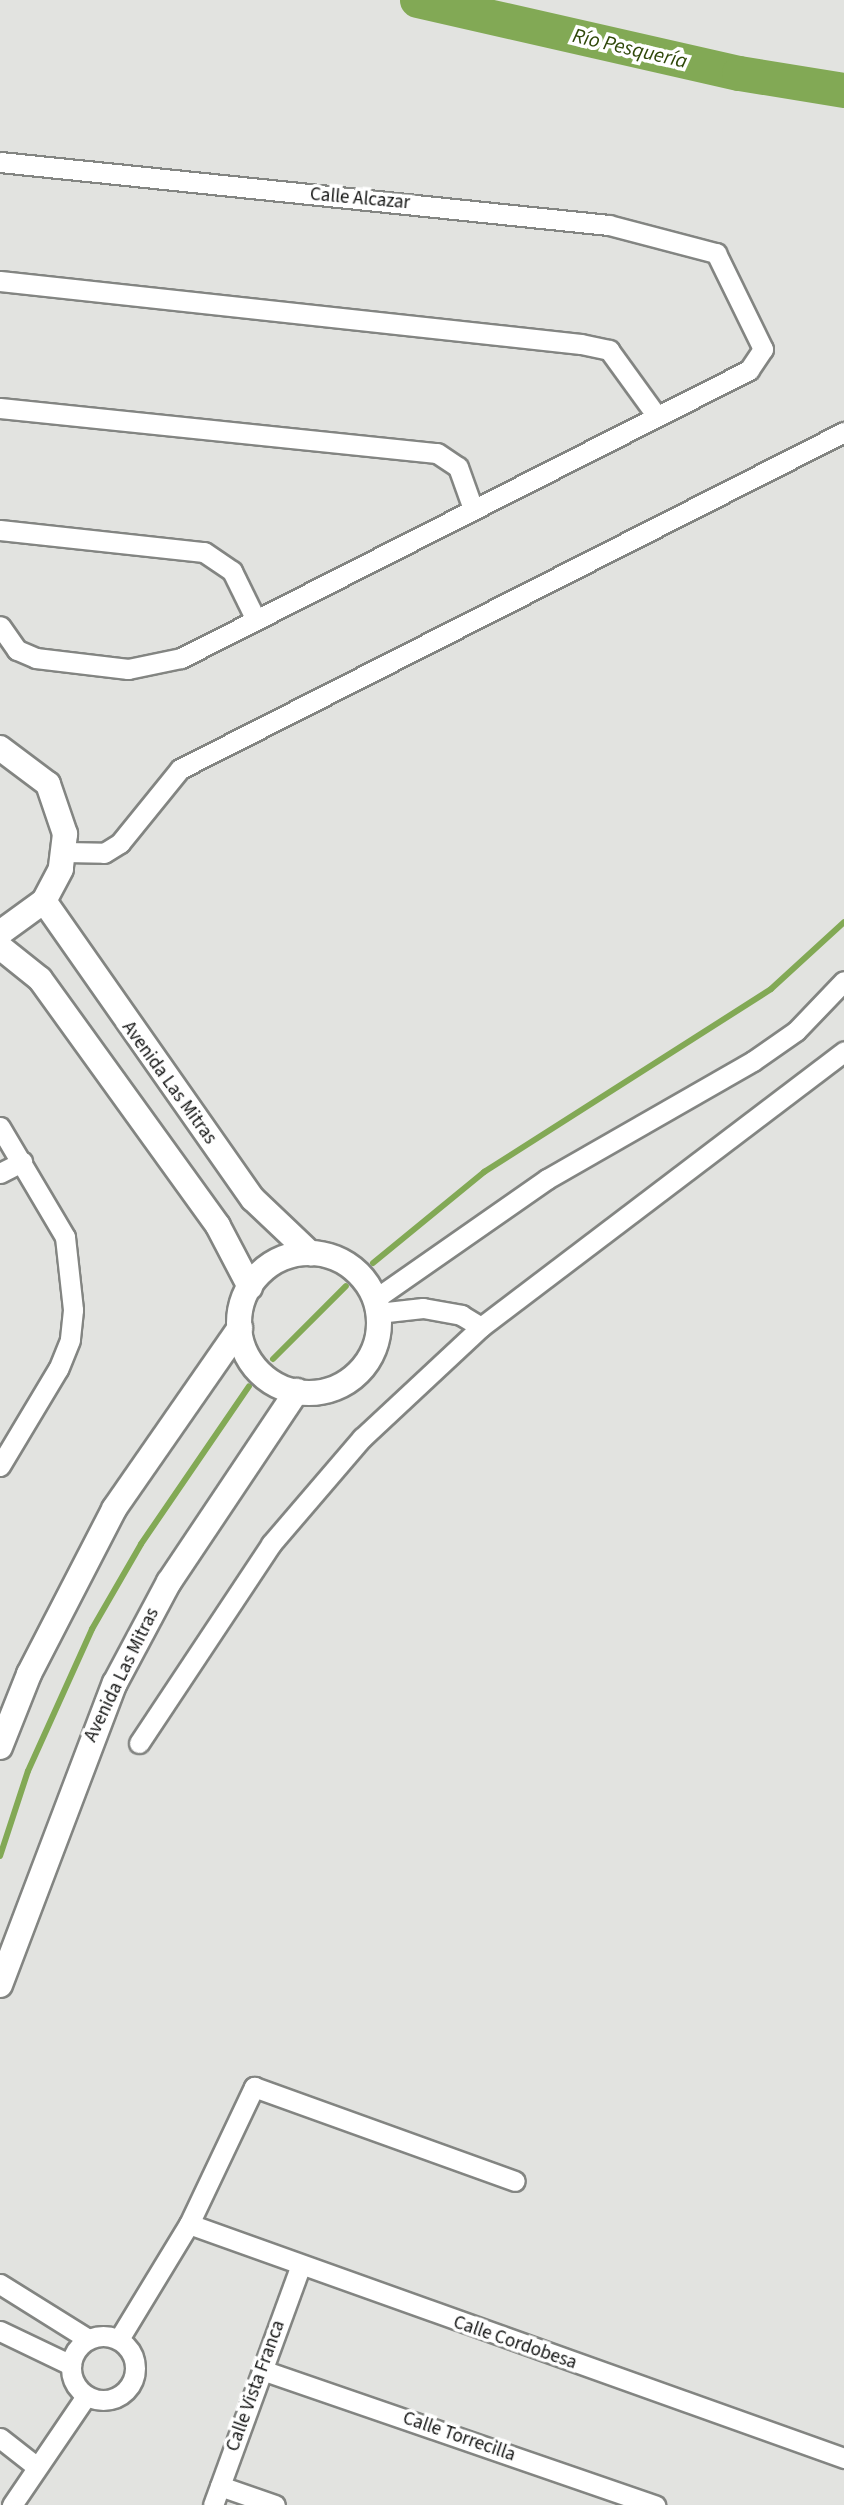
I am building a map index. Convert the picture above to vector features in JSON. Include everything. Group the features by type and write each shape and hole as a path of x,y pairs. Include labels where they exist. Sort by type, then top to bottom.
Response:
{"street":[{"name":"Calle Alcazar","path":"0,162 609,225 716,254 762,357 749,370 656,415"},
{"path":"0,281 581,344 609,350 656,415 254,616 181,658 128,669 36,658 17,650 0,626"},
{"path":"0,408 437,453 458,467 472,509"},
{"path":"65,852 104,853 120,843 180,769 844,432"},
{"path":"0,530 204,552 232,571 254,616"},
{"path":"0,748 48,784 63,817 65,852 44,901 0,933"},
{"name":"Avenida Las Mitras","path":"44,901 253,1199 310,1253"},
{"path":"0,947 40,979 218,1226 250,1287"},
{"path":"377,1306 547,1180 753,1061 796,1031 844,981"},
{"path":"139,1742 271,1544 362,1438 481,1327 844,1051"},
{"path":"0,1127 65,1237 74,1310 58,1369 0,1466"},
{"path":"0,1173 22,1162"},
{"path":"0,1747 29,1675 114,1509 240,1328 250,1287 282,1259 310,1253 350,1266 377,1306 373,1353 355,1376 328,1390 297,1391 258,1370 240,1328"},
{"path":"377,1306 422,1308 461,1315 481,1327"},
{"name":"Avenida Las Mitras","path":"0,1986 114,1683 182,1560 297,1391"},
{"path":"119,2339 189,2224 254,2087 515,2181"},
{"name":"Calle Cordobesa","path":"189,2224 300,2267 844,2458"},
{"name":"Calle Vista Franca","path":"213,2505 300,2267"},
{"path":"0,2284 88,2339 119,2339"},
{"path":"0,2331 71,2365 86,2396"},
{"path":"71,2365 88,2339"},
{"path":"86,2396 114,2399 131,2386 136,2365 119,2339"},
{"name":"Calle Torrecilla","path":"262,2370 655,2505"},
{"path":"12,2505 86,2396"},
{"path":"0,2438 37,2467"},
{"path":"220,2486 275,2505"}],"waterway":[{"name":"Río Pesquería","path":"417,0 739,73 844,90"},
{"path":"373,1263 484,1172 771,989 844,922"},
{"path":"273,1359 346,1286"},
{"path":"0,1856 28,1771 92,1629 141,1544 249,1386"}]}
